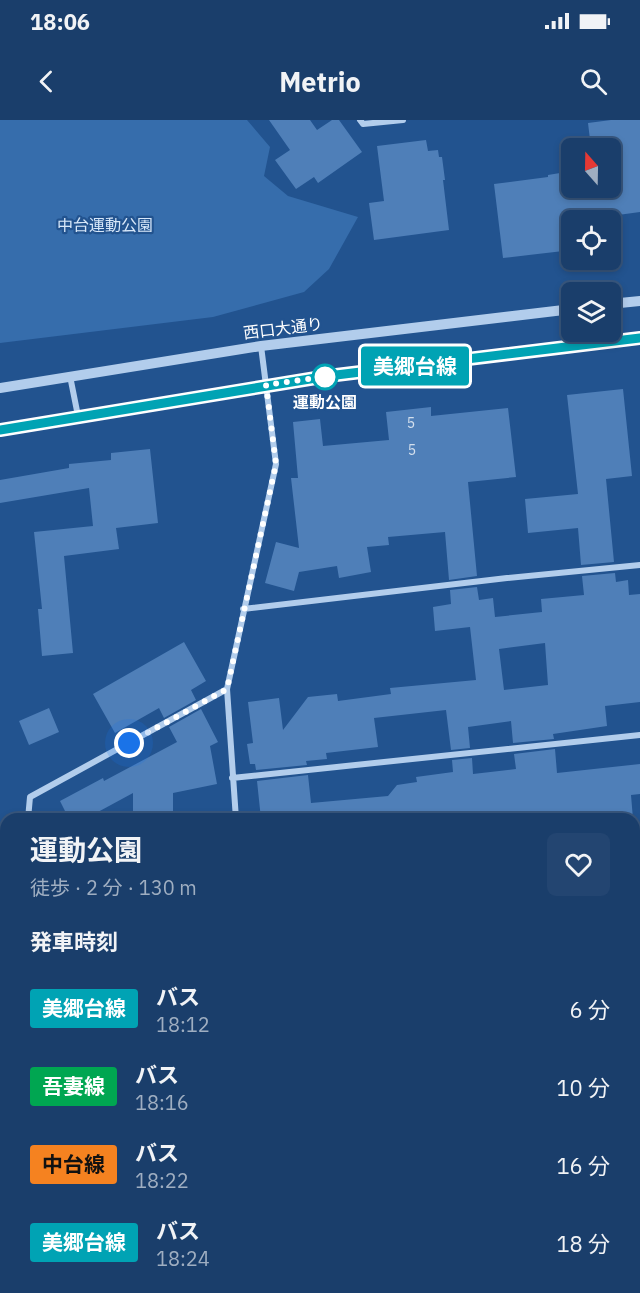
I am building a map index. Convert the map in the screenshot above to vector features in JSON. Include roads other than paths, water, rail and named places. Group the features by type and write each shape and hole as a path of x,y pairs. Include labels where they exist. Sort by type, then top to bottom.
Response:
{"street":[{"path":"360,120 363,124 403,120"},
{"path":"621,303 640,300"},
{"name":"西口大通り","path":"0,388 261,346 561,310"},
{"path":"0,430 266,385 640,338"},
{"path":"235,813 227,689 276,464 261,346"},
{"path":"70,376 78,416"},
{"path":"243,609 640,565"},
{"path":"29,813 30,797 227,689"},
{"path":"232,778 640,735"}],"place":[{"name":"運動公園","path":"325,377"}],"park label":[{"name":"中台運動公園","path":"105,225"}]}
